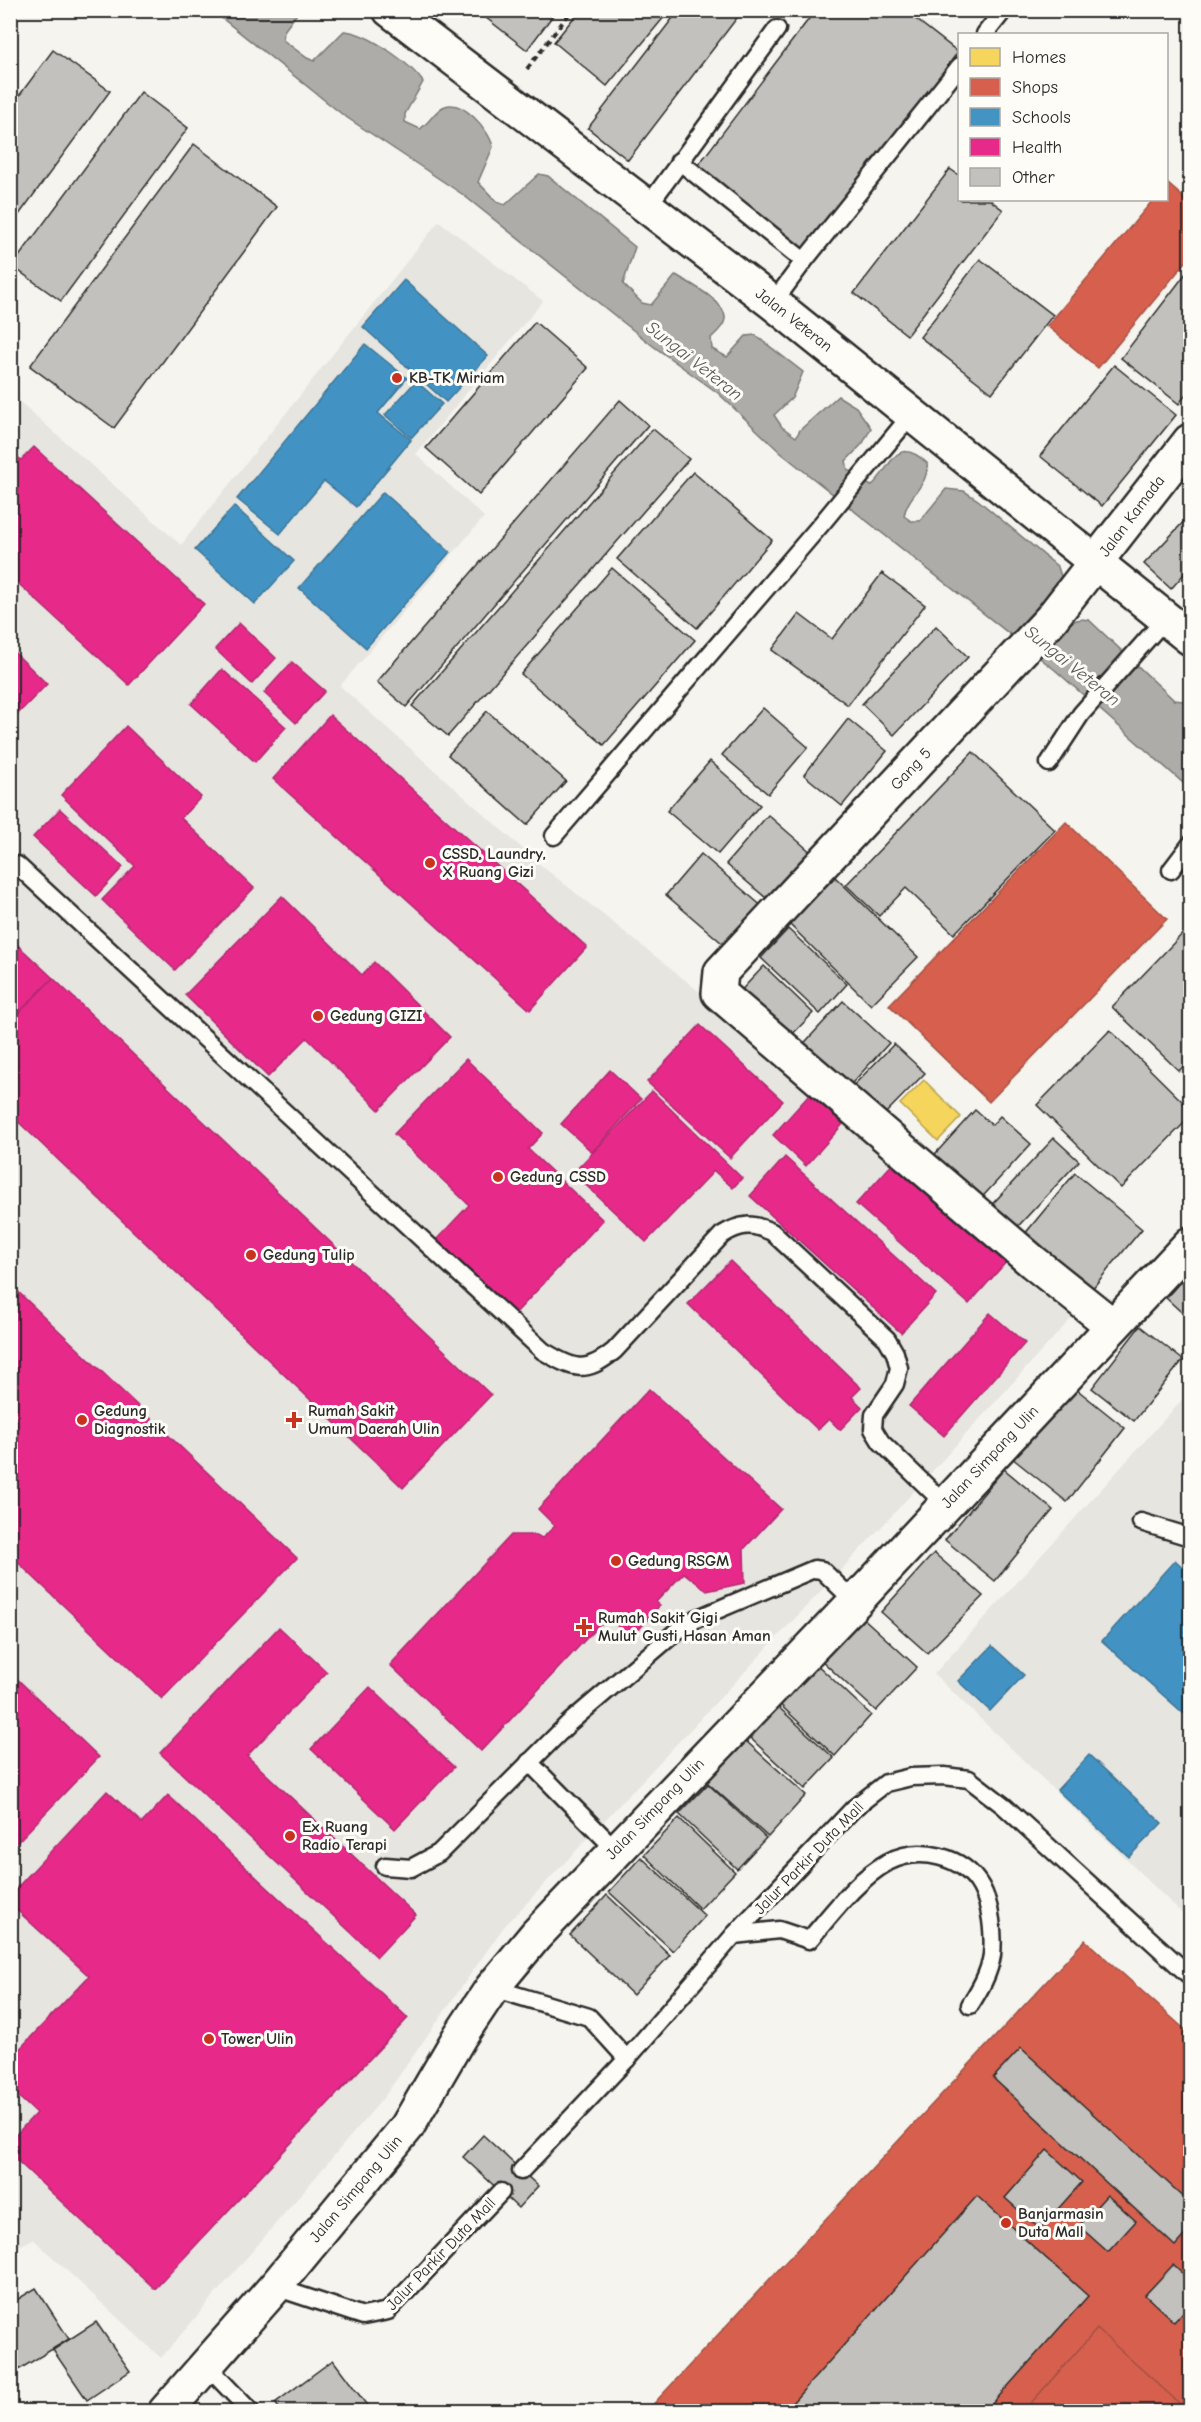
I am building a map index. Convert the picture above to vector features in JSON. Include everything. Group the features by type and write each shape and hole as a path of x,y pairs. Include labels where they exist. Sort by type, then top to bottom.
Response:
{"main road":[{"name":"Jalan Veteran","path":"390,10 773,303 1178,628"},
{"name":"Jalan Kamada","path":"1096,563 1191,441"},
{"name":"Gang 5","path":"1096,563 1052,619 721,972 719,993 1033,1262 1113,1326"},
{"name":"Jalan Simpang Ulin","path":"165,2412 275,2287 407,2127 460,2036 492,1988 536,1935 855,1602 1191,1244"}],"lane":[{"path":"986,33 1004,10"},
{"path":"648,206 777,29"},
{"path":"773,303 958,68"},
{"path":"680,161 804,261"},
{"path":"554,836 823,522 912,414"},
{"path":"1049,763 1081,714 1134,656 1178,628"},
{"path":"1171,870 1191,845"},
{"path":"17,865 543,1350 562,1361 578,1368 596,1366 614,1351 722,1235 737,1225 755,1225 772,1232 887,1339 899,1368 895,1384 874,1415 873,1429 881,1442 946,1505"},
{"path":"1141,1522 1191,1537"},
{"path":"384,1866 411,1868 439,1853 578,1716 677,1631 696,1619 814,1569 822,1570 855,1602"},
{"path":"529,1762 616,1850"},
{"name":"Jalur Parkir Duta Mall","path":"521,2171 627,2059 734,1935 854,1808 886,1783 911,1777 944,1776 969,1779 1004,1806 1191,1977"},
{"path":"734,1935 779,1930 809,1940 844,1901 888,1862 917,1854 950,1859 969,1872 981,1887 993,1931 992,1955 985,1980 970,2005"},
{"path":"492,1988 589,2017 627,2059"},
{"name":"Jalur Parkir Duta Mall","path":"275,2287 363,2316 388,2312 501,2192"},
{"path":"206,2365 250,2412"}],"path":[{"path":"505,98 572,10"},
{"path":"1191,147 1188,150 1191,153"}],"shaded area":[{"name":"Rumah Sakit Umum Daerah Ulin","path":"439,221 543,301 416,454 484,517 340,686 543,867 754,1035 1078,1311 886,1522 503,1928 384,2097 161,2358 33,2239 11,2250 11,394 181,545"},
{"path":"1190,1391 1190,1921 934,1674"}],"water":[{"name":"Sungai Veteran","path":"213,11 299,11 284,31 283,40 314,61 344,31 364,37 387,50 417,74 423,82 405,114 405,122 420,129 440,109 450,105 474,117 487,133 493,147 478,182 497,202 505,205 539,174 548,176 635,247 623,284 642,303 651,305 676,275 714,300 724,313 723,325 711,338 712,349 727,357 746,336 755,335 803,372 792,398 774,415 782,427 796,437 800,430 838,396 856,407 871,428 863,443 846,461 848,470 871,486 894,457 900,453 907,452 916,455 927,463 925,478 909,502 904,516 911,521 920,521 946,489 964,491 978,500 1058,567 1061,576 1048,638 1057,640 1073,621 1089,620 1174,700 1183,701 1190,694 1190,789 1055,670 781,453 718,393 653,346 462,194 343,115"}],"building: Homes":[{"path":"924,1080 961,1117 938,1141 900,1104"}],"building: Shops":[{"path":"1168,184 1190,203 1190,257 1098,368 1047,326 1152,201 1168,201"},
{"path":"1066,822 1167,919 989,1102 889,1005"},
{"name":"Banjarmasin Duta Mall","path":"1085,1940 1190,2034 1190,2412 646,2412"},
{"path":"1097,2329 1189,2412 1023,2412"}],"building: Schools":[{"path":"404,280 488,356 446,402 363,327"},
{"path":"365,344 407,378 378,413 411,440 356,507 324,481 280,534 237,499"},
{"path":"416,381 442,404 411,438 385,415"},
{"path":"383,492 450,552 366,648 299,588"},
{"path":"234,506 294,561 255,604 195,550"},
{"path":"1175,1560 1190,1574 1190,1719 1102,1641"},
{"path":"992,1646 1024,1675 990,1711 958,1681"},
{"path":"1089,1755 1162,1823 1129,1857 1057,1790"}],"building: Health":[{"path":"34,447 204,604 129,685 10,576 10,450 21,460"},
{"path":"239,623 276,658 252,684 215,649"},
{"path":"10,648 47,684 10,722"},
{"path":"292,662 325,691 296,723 264,693"},
{"path":"222,669 286,727 255,762 191,704"},
{"name":"CSSD, Laundry, X Ruang Gizi","path":"330,715 587,947 530,1010 273,779"},
{"path":"126,726 201,797 181,818 254,888 175,970 102,900 135,866 61,795"},
{"path":"60,809 123,867 96,896 33,837"},
{"name":"Gedung GIZI","path":"282,896 362,975 374,962 450,1037 379,1110 307,1038 268,1077 185,995"},
{"path":"10,938 53,978 10,1022"},
{"name":"Gedung Tulip","path":"53,978 491,1395 403,1488 10,1114 10,1022"},
{"path":"700,1025 783,1101 730,1158 647,1082"},
{"name":"Gedung CSSD","path":"466,1059 543,1133 528,1149 603,1220 515,1314 436,1240 469,1205 394,1134"},
{"path":"610,1070 641,1099 592,1152 561,1124"},
{"path":"652,1091 742,1178 733,1188 714,1171 646,1242 573,1173"},
{"path":"810,1094 843,1124 806,1166 773,1135"},
{"path":"785,1157 936,1294 901,1333 750,1196"},
{"path":"895,1161 1008,1260 969,1304 856,1204"},
{"path":"730,1261 861,1388 852,1397 862,1407 840,1430 829,1419 818,1430 688,1304"},
{"name":"Gedung Diagnostik","path":"10,1284 297,1558 162,1699 10,1555"},
{"path":"990,1313 1025,1343 944,1436 909,1406"},
{"name":"Gedung RSGM","path":"649,1389 781,1509 744,1549 745,1583 707,1591 684,1573 656,1602 660,1605 631,1639 613,1622 600,1624 481,1751 390,1665 511,1535 536,1535 542,1538 555,1526 538,1509"},
{"name":"Ex Ruang Radio Terapi","path":"279,1627 327,1672 247,1756 416,1915 377,1957 160,1753"},
{"path":"10,1672 99,1757 10,1850"},
{"path":"370,1687 454,1767 395,1829 311,1749"},
{"name":"Tower Ulin","path":"107,1791 142,1823 168,1795 408,2018 155,2289 10,2154 10,2141 36,2113 10,2089 10,2059 89,1976 10,1904 10,1895"}],"building: Other":[{"path":"476,10 557,10 527,50"},
{"path":"580,10 670,10 607,86 554,42"},
{"path":"679,10 743,10 628,160 588,128"},
{"path":"804,10 904,10 958,52 805,256 693,172 811,16"},
{"path":"53,50 110,91 10,227 10,108"},
{"path":"141,92 188,128 61,301 12,266"},
{"path":"194,144 277,207 114,428 30,366"},
{"path":"950,169 958,175 958,201 991,201 1003,210 907,335 854,293"},
{"path":"980,259 1053,315 992,393 920,337"},
{"path":"1190,268 1190,389 1179,404 1121,358"},
{"path":"535,322 588,368 479,495 426,448"},
{"path":"1114,365 1176,415 1102,506 1040,456"},
{"path":"620,400 648,425 406,707 377,682"},
{"path":"653,429 689,459 448,736 412,706"},
{"path":"693,472 772,540 697,628 617,559"},
{"path":"1190,515 1190,567 1171,589 1144,564"},
{"path":"612,568 695,640 604,745 521,674"},
{"path":"882,573 925,605 848,705 772,650 799,614 832,639"},
{"path":"936,626 968,657 894,735 862,704"},
{"path":"763,708 808,747 768,794 722,755"},
{"path":"487,711 566,781 527,825 448,755"},
{"path":"848,719 887,751 842,806 804,775"},
{"path":"973,752 1055,830 954,934 906,888 879,916 846,885"},
{"path":"710,761 760,805 718,854 667,811"},
{"path":"768,815 813,854 772,903 726,864"},
{"path":"701,854 764,908 729,949 666,895"},
{"path":"835,877 918,957 871,1005 789,924"},
{"path":"1189,927 1190,1059 1179,1071 1112,1007"},
{"path":"788,929 847,984 820,1014 761,958"},
{"path":"764,966 813,1013 781,1046 732,1000"},
{"path":"843,1001 889,1043 842,1094 796,1052"},
{"path":"1110,1030 1190,1109 1190,1117 1121,1188 1037,1105"},
{"path":"894,1044 925,1073 877,1122 847,1092"},
{"path":"975,1110 992,1125 1000,1116 1031,1144 974,1206 926,1164"},
{"path":"1054,1138 1079,1161 1008,1237 983,1214"},
{"path":"1075,1173 1142,1229 1086,1296 1019,1241"},
{"path":"1190,1271 1190,1320 1166,1298"},
{"path":"1140,1326 1183,1360 1134,1421 1092,1388"},
{"path":"1070,1384 1125,1428 1067,1502 1012,1458"},
{"path":"1004,1469 1053,1510 995,1581 945,1540"},
{"path":"934,1553 983,1596 927,1653 881,1612"},
{"path":"860,1615 917,1667 876,1711 820,1659"},
{"path":"812,1660 871,1715 835,1756 775,1700"},
{"path":"775,1704 834,1758 805,1789 747,1735"},
{"path":"737,1733 806,1795 768,1837 699,1775"},
{"path":"708,1784 766,1838 737,1869 679,1814"},
{"path":"679,1818 735,1872 700,1909 644,1855"},
{"path":"641,1857 705,1916 673,1951 609,1892"},
{"path":"607,1895 670,1955 633,1995 570,1935"},
{"path":"1021,2048 1190,2203 1190,2229 1175,2246 993,2078"},
{"path":"483,2135 538,2186 518,2208 463,2157"},
{"path":"1047,2150 1082,2182 1040,2229 1005,2198"},
{"path":"1107,2195 1136,2221 1108,2252 1079,2226"},
{"path":"977,2196 1088,2296 985,2412 784,2412"},
{"path":"1173,2265 1190,2281 1190,2304 1174,2322 1145,2295"},
{"path":"36,2288 69,2339 10,2375 10,2304"},
{"path":"96,2322 130,2371 87,2400 53,2350"},
{"path":"333,2360 372,2412 282,2412 275,2403"}],"place":[{"name":"KB-TK Miriam","path":"397,378"},
{"name":"CSSD, Laundry, X Ruang Gizi","path":"430,863"},
{"name":"Gedung GIZI","path":"318,1016"},
{"name":"Gedung CSSD","path":"498,1177"},
{"name":"Gedung Tulip","path":"251,1255"},
{"name":"Gedung Diagnostik","path":"82,1420"},
{"name":"Rumah Sakit Umum Daerah Ulin","path":"294,1420"},
{"name":"Gedung RSGM","path":"616,1561"},
{"name":"Rumah Sakit Gigi Mulut Gusti Hasan Aman","path":"584,1627"},
{"name":"Ex Ruang Radio Terapi","path":"290,1836"},
{"name":"Tower Ulin","path":"209,2039"},
{"name":"Banjarmasin Duta Mall","path":"1006,2223"}]}
